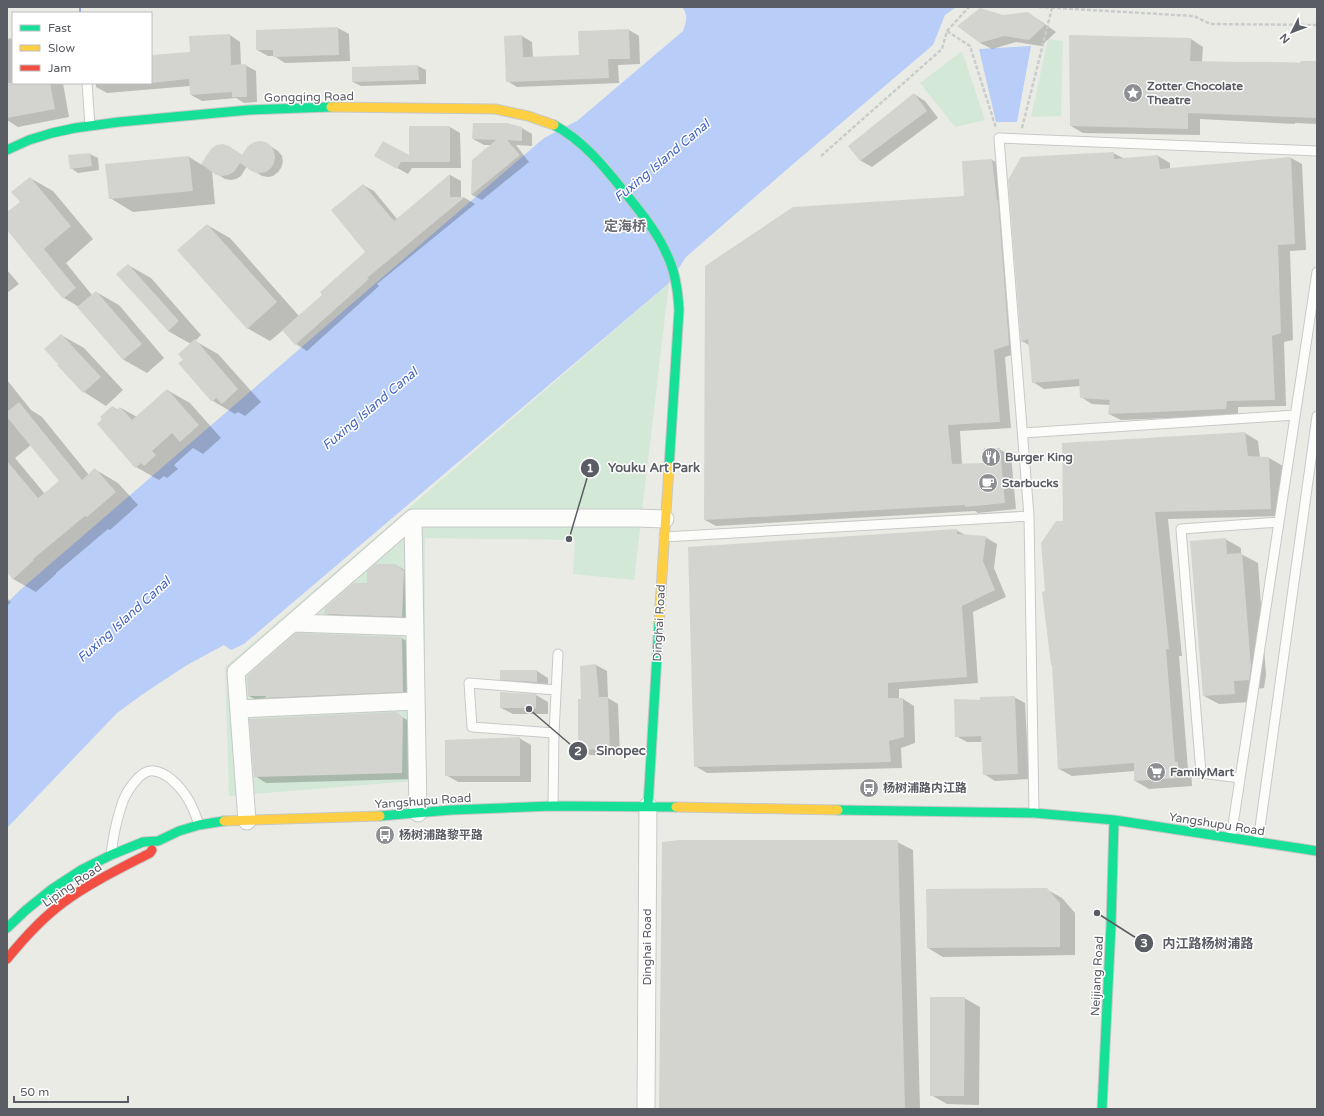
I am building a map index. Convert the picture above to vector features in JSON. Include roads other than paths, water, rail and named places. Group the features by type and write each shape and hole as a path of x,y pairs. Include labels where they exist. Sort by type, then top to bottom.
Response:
{"street":[{"name":"Gongqing Road","path":"7,150 29,140 52,133 90,126 249,110 338,107 495,109 525,114 544,120 572,136 600,162"},
{"name":"Dinghai Road","path":"600,162 658,235 666,250 673,269 678,290 679,310 648,806 646,1109"},
{"path":"247,820 236,672 412,518 665,519"},
{"path":"412,518 418,813"},
{"path":"293,622 415,627"},
{"path":"239,709 416,701"},
{"name":"Yangshupu Road","path":"199,825 222,821 383,816 553,806 648,806 1034,813 1114,820 1317,851"},
{"name":"Neijiang Road","path":"1102,1109 1111,924 1114,820"},
{"name":"Liping Road","path":"7,928 52,889 81,870 111,855 143,842 158,841 199,825"},
{"name":"Liping Road","path":"7,959 39,924 64,902 95,882 150,853 158,841"}],"lane":[{"path":"86,84 90,126"},
{"path":"1034,813 1030,516 999,138 1317,151"},
{"path":"1231,838 1317,272"},
{"path":"1023,433 1295,415"},
{"path":"1258,842 1317,416"},
{"path":"664,537 1030,516"},
{"path":"1240,778 1201,773 1181,529 1279,522"},
{"path":"553,806 554,733 558,654"},
{"path":"554,733 472,727 469,683 556,690"},
{"path":"118,870 111,855 121,805 127,792 136,780 144,774 153,770 165,775 175,783 184,792 193,807 199,825"}],"water":[{"name":"Fuxing Island Canal","path":"682,7 956,7 945,15 933,45 686,257 669,283 244,644 231,650 224,645 187,665 117,713 7,828 7,603 19,591 544,138 577,121 683,31 686,22 686,13"},
{"path":"1031,46 1017,122 996,122 979,49"}],"place":[{"name":"Zotter Chocolate Theatre","path":"1133,93"},
{"name":"Burger King","path":"991,457"},
{"name":"Starbucks","path":"988,483"},
{"name":"Youku Art Park","path":"569,539"},
{"name":"Sinopec","path":"529,709"},
{"name":"FamilyMart","path":"1156,772"},
{"name":"杨树浦路内江路","path":"869,788"},
{"name":"杨树浦路黎平路","path":"385,835"},
{"name":"内江路杨树浦路","path":"1097,913"}],"district":[{"name":"定海桥","path":"625,226"}]}
